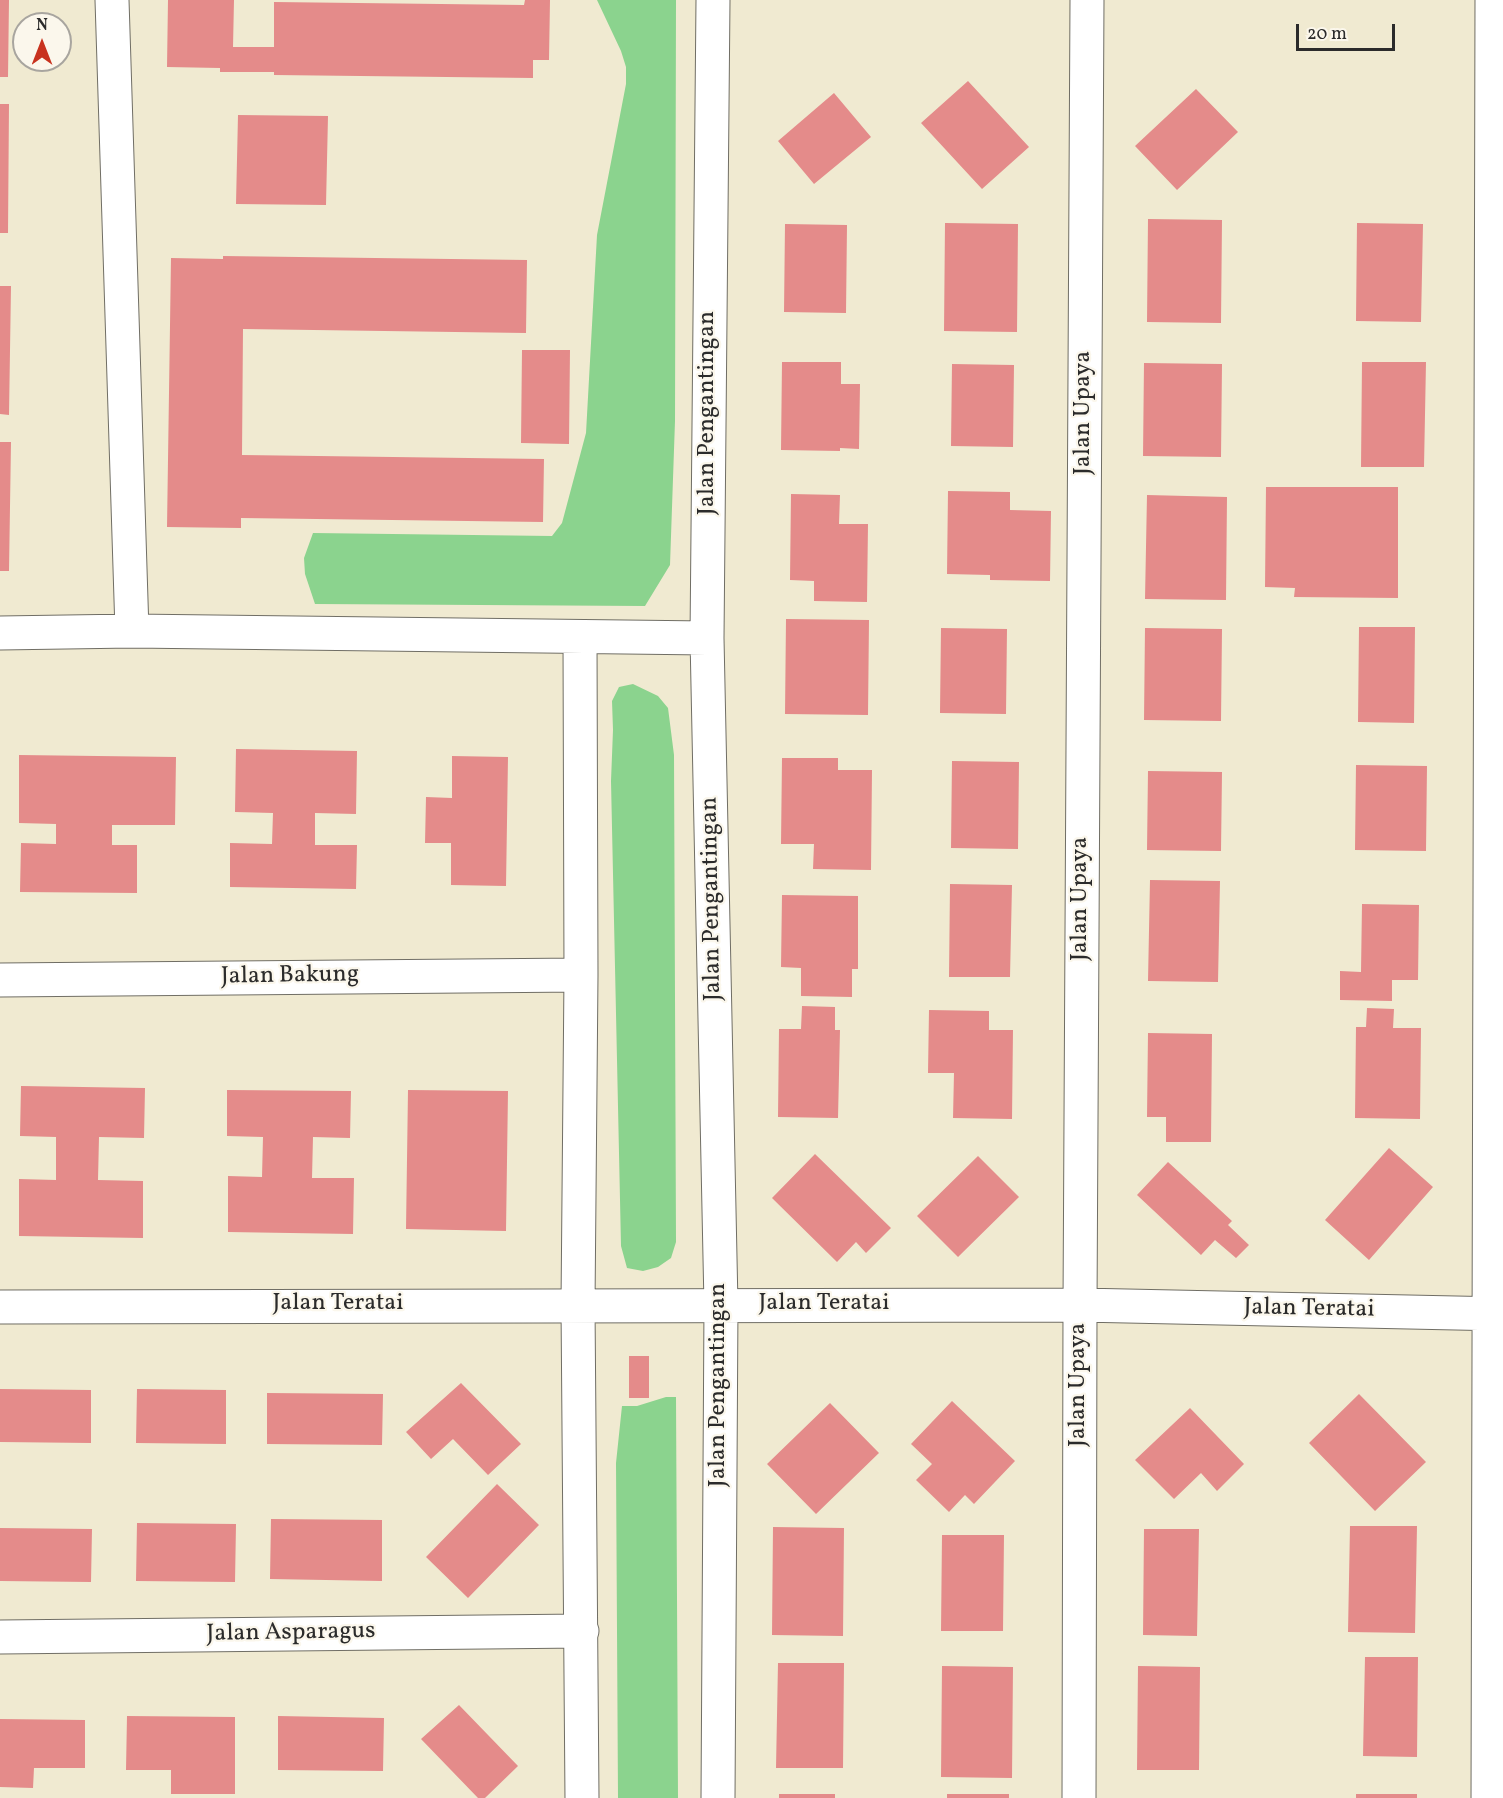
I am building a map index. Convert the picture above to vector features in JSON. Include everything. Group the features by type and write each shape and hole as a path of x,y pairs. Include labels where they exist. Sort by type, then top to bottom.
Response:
{"street":[{"path":"112,0 132,631"},
{"name":"Jalan Pengantingan","path":"713,0 707,638 721,1305 718,1798"},
{"name":"Jalan Upaya","path":"1079,1798 1087,0"},
{"path":"1488,1798 1496,1315 1492,0"},
{"path":"0,633 132,631 707,638"},
{"path":"580,637 581,975 578,1305 582,1798"},
{"name":"Jalan Bakung","path":"0,980 581,975"},
{"name":"Jalan Teratai","path":"0,1307 1080,1305 1496,1315"},
{"name":"Jalan Asparagus","path":"0,1637 582,1631"}],"green space":[{"path":"597,0 676,0 675,421 670,565 645,606 315,604 305,574 304,558 313,533 552,536 562,523 586,433 597,235 626,84 626,67 621,51"},
{"path":"633,684 658,696 668,708 674,755 676,1242 671,1258 658,1267 643,1271 627,1268 621,1246 611,781 612,701 619,687"},
{"path":"666,1397 676,1397 678,1798 618,1798 616,1463 622,1406 637,1406"}],"building":[{"path":"0,0 9,0 8,77 0,77"},
{"path":"168,0 234,0 233,47 274,47 274,2 524,5 525,0 550,0 549,60 533,60 533,78 274,75 274,72 220,72 220,68 167,67"},
{"path":"968,81 1029,147 982,189 921,123"},
{"path":"1196,89 1238,132 1177,190 1135,146"},
{"path":"834,93 871,137 814,184 778,141"},
{"path":"0,104 9,104 8,233 0,233"},
{"path":"238,115 328,116 326,205 236,204"},
{"path":"1148,219 1222,220 1221,323 1147,322"},
{"path":"945,223 1018,224 1017,332 944,331"},
{"path":"1357,223 1423,224 1421,322 1356,321"},
{"path":"785,224 847,225 846,313 784,312"},
{"path":"223,256 527,260 526,333 243,329 242,455 544,459 543,522 241,518 241,528 167,527 171,258 223,259"},
{"path":"0,286 11,286 9,415 0,414"},
{"path":"522,350 570,350 569,444 521,443"},
{"path":"782,362 841,362 841,384 860,384 859,449 781,450"},
{"path":"1362,362 1426,362 1424,467 1361,467"},
{"path":"1144,363 1222,364 1221,457 1143,456"},
{"path":"952,364 1014,365 1013,447 951,446"},
{"path":"0,442 11,442 9,571 0,571"},
{"path":"1266,487 1398,487 1398,598 1294,597 1295,588 1265,587"},
{"path":"948,491 1010,492 1010,510 1051,511 1050,581 990,580 990,575 947,574"},
{"path":"791,494 840,495 839,524 868,524 867,602 814,601 814,581 790,580"},
{"path":"1147,495 1227,497 1226,600 1145,599"},
{"path":"786,619 869,620 868,715 785,714"},
{"path":"1359,627 1415,627 1414,723 1358,722"},
{"path":"941,628 1007,629 1006,714 940,713"},
{"path":"1145,628 1222,629 1221,721 1144,720"},
{"path":"236,749 357,751 356,814 315,813 315,845 357,845 356,889 230,887 230,843 272,844 273,813 235,812"},
{"path":"19,755 176,757 175,825 112,825 112,845 137,845 137,893 20,892 21,843 56,844 56,824 19,823"},
{"path":"452,756 508,757 506,886 451,885 451,843 425,843 426,797 452,798"},
{"path":"782,758 838,758 838,770 872,770 871,870 813,869 814,844 781,844"},
{"path":"952,761 1019,762 1018,849 951,848"},
{"path":"1356,765 1427,766 1426,851 1355,850"},
{"path":"1148,771 1222,772 1221,851 1147,850"},
{"path":"1150,880 1220,881 1218,982 1148,981"},
{"path":"950,884 1012,885 1010,977 949,977"},
{"path":"782,895 858,896 858,969 852,969 852,997 801,996 801,968 781,967"},
{"path":"1362,904 1419,905 1418,980 1392,980 1392,1001 1340,1000 1340,971 1361,972"},
{"path":"802,1006 835,1007 835,1030 840,1030 838,1118 778,1117 779,1029 801,1029"},
{"path":"1367,1008 1394,1009 1393,1028 1421,1028 1420,1119 1355,1118 1356,1027 1366,1027"},
{"path":"929,1010 989,1011 989,1030 1013,1030 1012,1119 953,1118 954,1073 928,1073"},
{"path":"1148,1033 1212,1034 1211,1142 1166,1142 1166,1117 1147,1117"},
{"path":"21,1086 145,1088 144,1138 99,1137 98,1180 143,1181 143,1238 19,1236 19,1179 56,1180 56,1137 20,1136"},
{"path":"227,1090 351,1091 350,1138 313,1137 312,1178 354,1178 353,1234 228,1232 228,1176 262,1177 263,1137 227,1136"},
{"path":"408,1090 508,1091 506,1231 406,1229"},
{"path":"1389,1148 1433,1187 1369,1260 1325,1220"},
{"path":"815,1154 891,1228 866,1253 856,1242 837,1262 772,1198"},
{"path":"978,1156 1019,1197 958,1257 917,1216"},
{"path":"1168,1162 1232,1221 1228,1225 1249,1245 1236,1258 1215,1240 1201,1255 1137,1195"},
{"path":"629,1356 649,1356 649,1398 629,1398"},
{"path":"461,1383 521,1444 488,1475 453,1439 431,1459 406,1432"},
{"path":"0,1389 91,1390 91,1443 0,1442"},
{"path":"137,1389 226,1390 226,1444 136,1443"},
{"path":"267,1393 383,1394 382,1445 267,1444"},
{"path":"1359,1394 1426,1462 1375,1511 1309,1443"},
{"path":"952,1401 1015,1461 974,1504 965,1495 949,1512 916,1480 932,1464 911,1444"},
{"path":"830,1403 879,1453 816,1514 767,1464"},
{"path":"1190,1408 1244,1464 1217,1491 1201,1473 1174,1499 1135,1460"},
{"path":"497,1484 539,1525 468,1598 426,1557"},
{"path":"271,1519 382,1520 382,1581 270,1579"},
{"path":"137,1523 236,1524 235,1582 136,1581"},
{"path":"1350,1526 1417,1526 1415,1633 1348,1632"},
{"path":"773,1527 844,1528 843,1636 772,1635"},
{"path":"0,1528 92,1529 91,1582 0,1581"},
{"path":"1144,1529 1199,1529 1197,1636 1143,1635"},
{"path":"942,1535 1004,1535 1003,1631 941,1631"},
{"path":"1365,1657 1418,1657 1417,1757 1363,1756"},
{"path":"778,1663 844,1663 843,1768 776,1768"},
{"path":"942,1666 1013,1667 1012,1778 941,1777"},
{"path":"1138,1666 1200,1667 1199,1770 1137,1770"},
{"path":"459,1705 518,1766 485,1798 478,1798 421,1739"},
{"path":"127,1716 235,1717 235,1794 171,1794 171,1770 126,1770"},
{"path":"278,1716 384,1718 383,1771 278,1770"},
{"path":"0,1719 85,1720 85,1768 34,1768 33,1788 0,1787"},
{"path":"779,1794 835,1794 835,1798 779,1798"},
{"path":"947,1794 1009,1794 1009,1798 947,1798"},
{"path":"1356,1794 1417,1794 1417,1798 1356,1798"}]}
